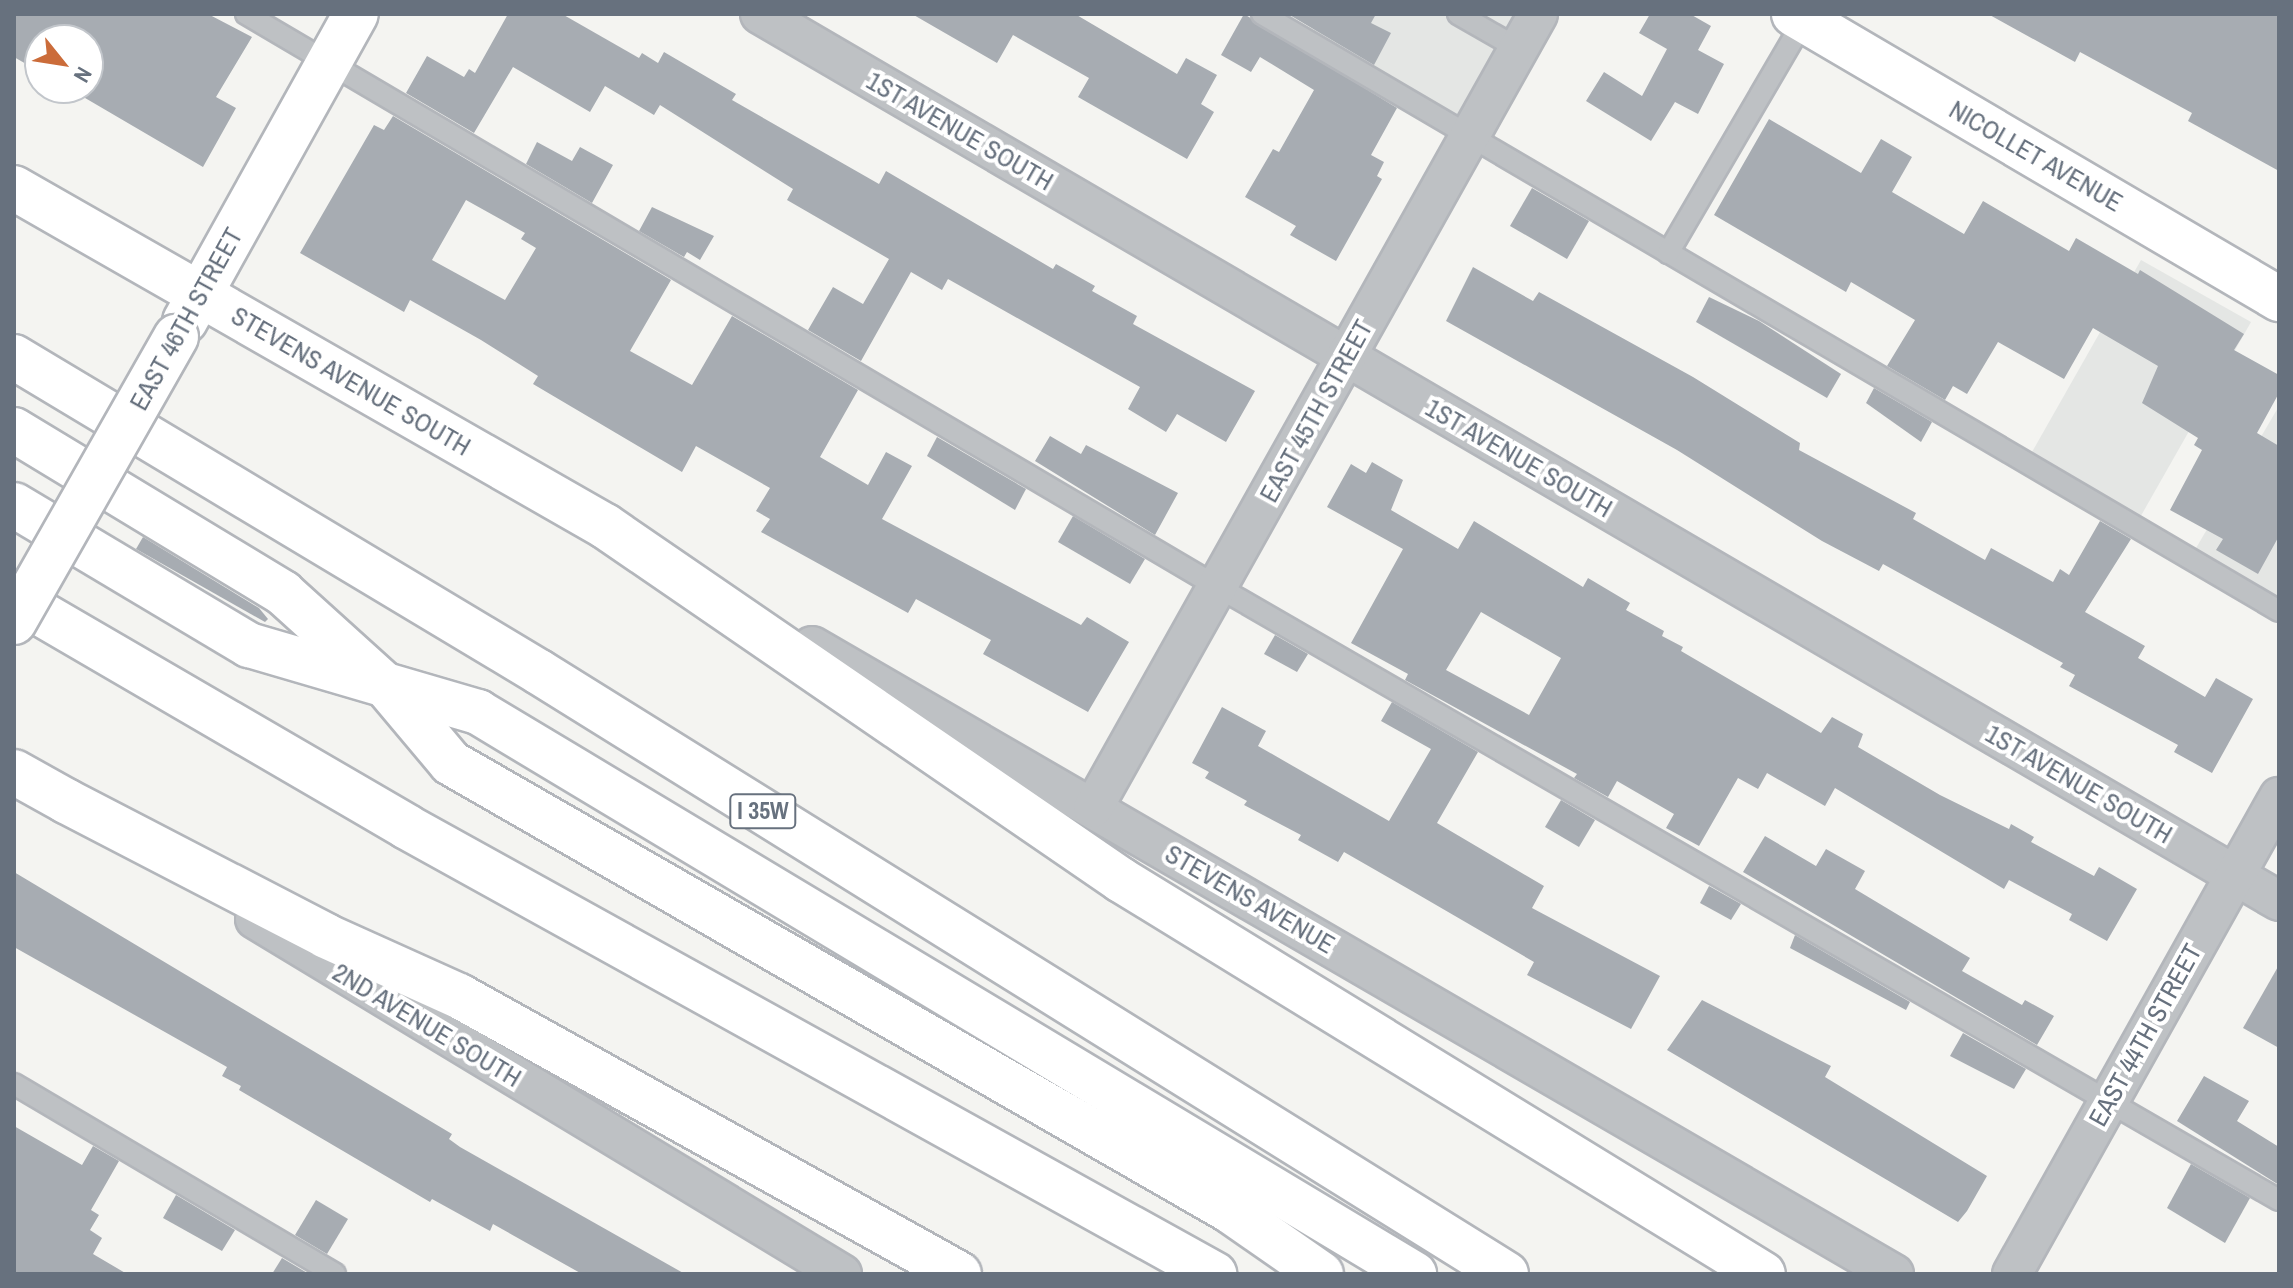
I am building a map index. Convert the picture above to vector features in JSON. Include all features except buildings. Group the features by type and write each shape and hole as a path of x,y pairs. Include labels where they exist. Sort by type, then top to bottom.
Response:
{"main road":[{"name":"EAST 46TH STREET","path":"14,622 356,14"},
{"name":"NICOLLET AVENUE","path":"1807,18 2279,299"},
{"name":"STEVENS AVENUE SOUTH","path":"14,188 605,526 1121,880 1763,1274"},
{"name":"I 35W","path":"14,357 553,681 1506,1274"},
{"path":"14,430 283,593 388,688 451,763 1229,1210 1321,1274"},
{"path":"14,505 249,645 478,712 1414,1274"},
{"path":"14,598 407,827 1214,1274"},
{"name":"2ND AVENUE SOUTH","path":"14,772 66,801"},
{"path":"66,801 326,936 459,996 959,1274"}],"street":[{"name":"1ST AVENUE SOUTH","path":"760,14 2279,901"},
{"name":"EAST 45TH STREET","path":"1093,808 1538,14"},
{"name":"STEVENS AVENUE","path":"605,526 1894,1274"},
{"name":"EAST 44TH STREET","path":"2012,1274 2279,797"},
{"name":"2ND AVENUE SOUTH","path":"66,801 441,1035 836,1273"}],"lane":[{"path":"246,14 1218,587 2279,1200"},
{"path":"1262,14 2279,611"},
{"path":"1458,14 1519,49"},
{"path":"1668,253 1807,18"},
{"path":"14,1084 335,1274"}],"shaded area":[{"path":"1324,14 1515,14 1453,122 1308,41"},
{"path":"2141,260 2251,322 2138,521 2028,459"},
{"path":"2279,406 2279,603 2192,555"}]}
